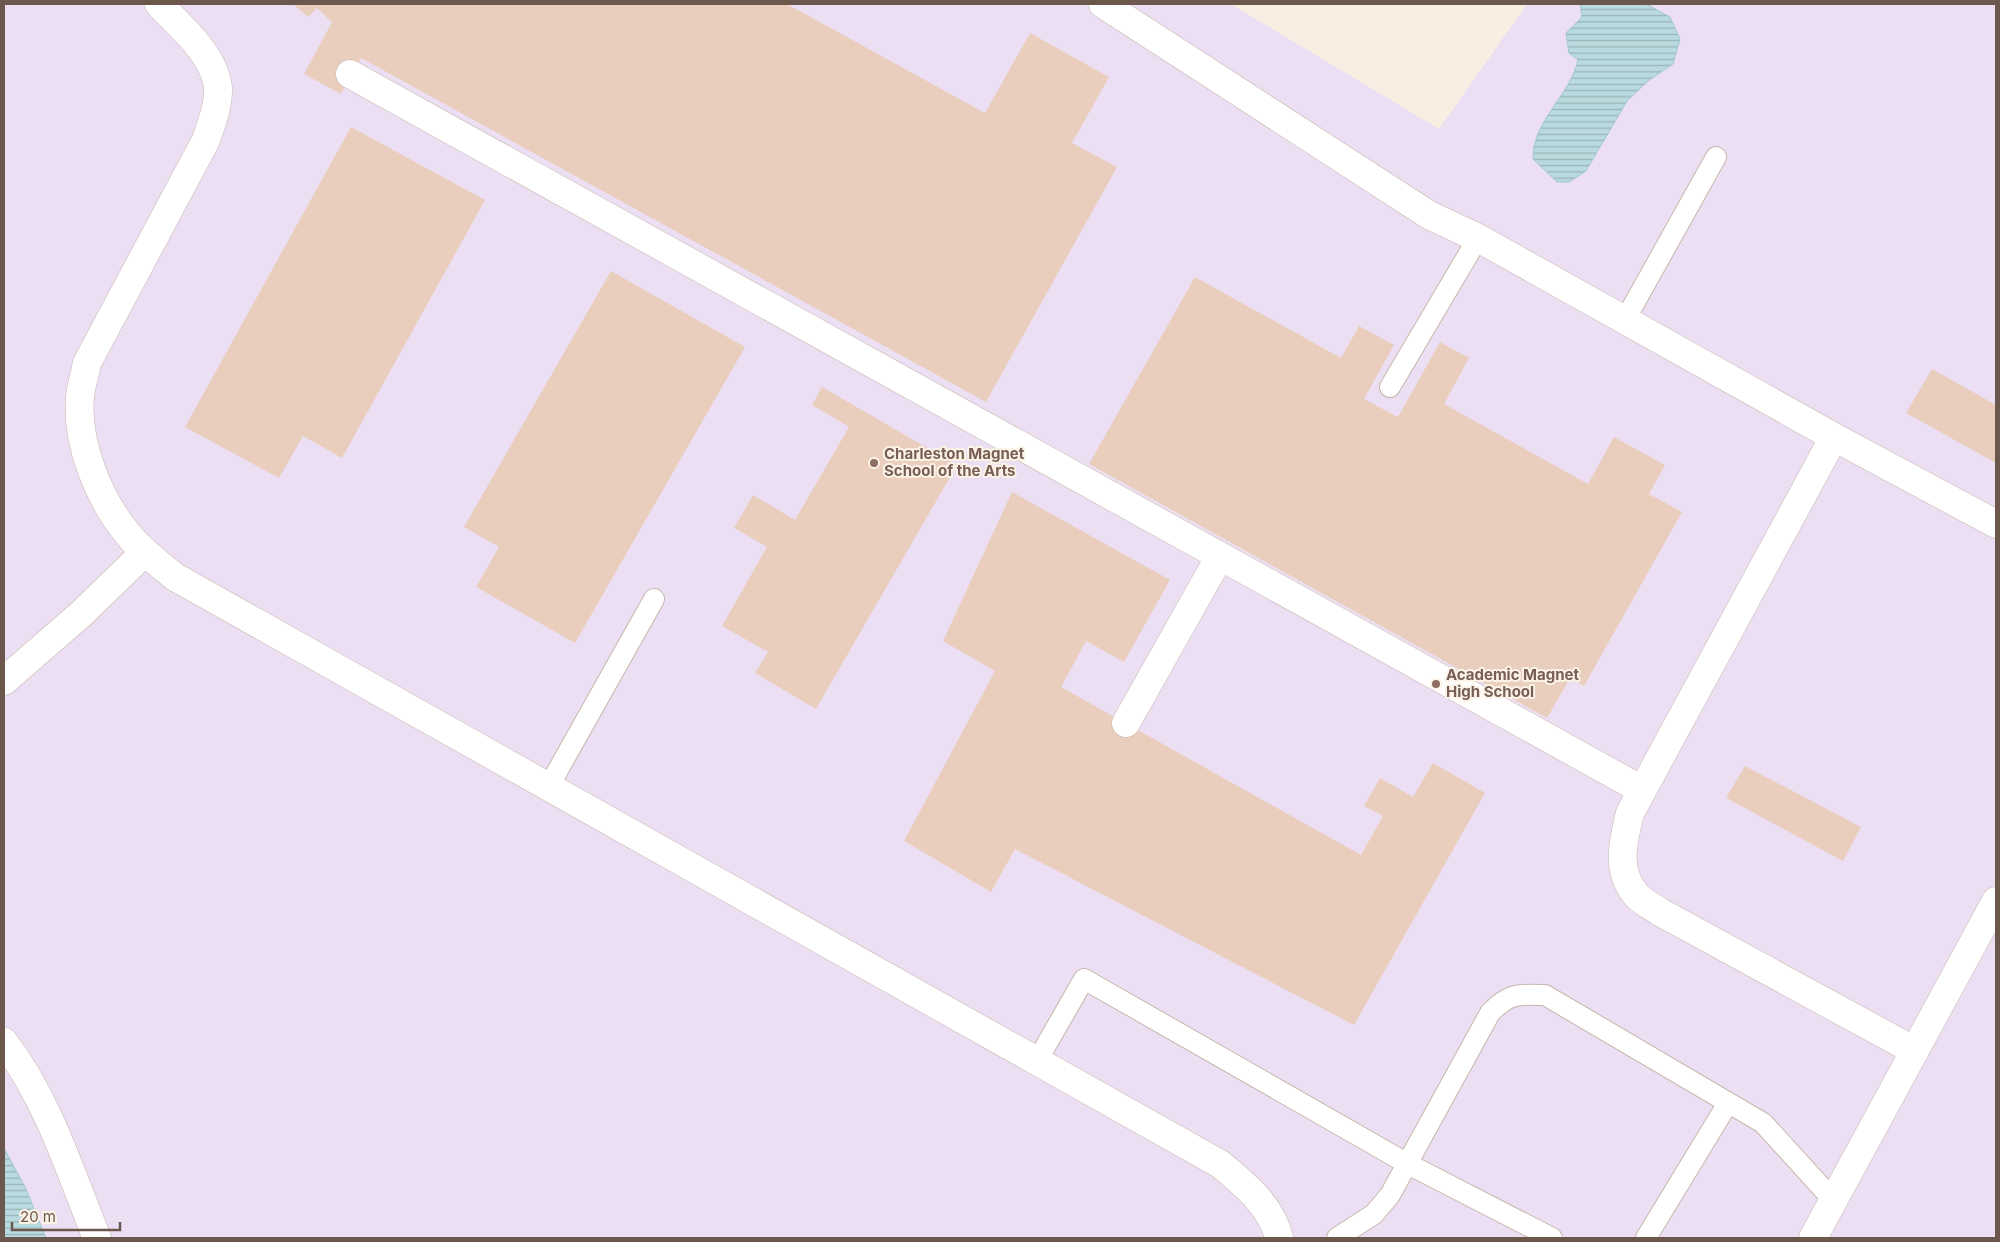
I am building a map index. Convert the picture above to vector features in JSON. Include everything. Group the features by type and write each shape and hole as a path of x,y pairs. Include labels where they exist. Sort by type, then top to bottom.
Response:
{"street":[{"path":"159,4 194,40 208,62 218,87 215,112 206,140 87,363 80,398 84,446 100,491 126,532 145,552 175,577 1220,1164 1246,1185 1264,1206 1279,1238"},
{"path":"1103,4 1429,215 1478,238 1834,437 1996,524"},
{"path":"350,74 1642,790"},
{"path":"1834,437 1630,813 1621,848 1624,874 1637,896 1660,912 1915,1051"},
{"path":"4,681 81,614 145,552"},
{"path":"1126,723 1220,556"},
{"path":"1813,1238 1996,901"},
{"path":"4,1042 18,1060 38,1096 97,1238"}],"lane":[{"path":"1625,320 1716,157"},
{"path":"1390,387 1478,238"},
{"path":"549,786 654,599"},
{"path":"1037,1060 1084,979 1408,1164 1552,1238"},
{"path":"1337,1238 1374,1214 1390,1195 1490,1013 1503,999 1520,994 1545,995 1763,1123 1834,1201"},
{"path":"1646,1238 1728,1103"}],"shaded area":[{"path":"4,4 1231,4 1439,129 1527,4 1996,4 1996,1238 4,1238"}],"water":[{"path":"1580,4 1646,4 1670,17 1680,39 1673,64 1648,81 1627,101 1586,171 1569,182 1557,182 1533,159 1534,145 1545,120 1574,73 1578,60 1569,53 1566,33 1582,17"},
{"path":"4,1148 26,1189 46,1238 4,1238"}],"building":[{"path":"293,4 787,4 985,113 1030,33 1109,77 1072,143 1117,167 986,402 361,58 341,94 304,74 332,22 317,8 308,17"},
{"path":"351,127 485,200 342,458 303,436 279,478 185,427"},
{"path":"611,271 745,347 575,643 476,587 499,547 464,527"},
{"path":"1195,277 1341,358 1359,326 1394,345 1364,399 1398,417 1440,342 1469,358 1444,404 1588,484 1614,437 1665,465 1649,494 1682,512 1584,686 1570,678 1547,718 1089,464"},
{"path":"1932,369 1996,405 1996,463 1906,413"},
{"path":"822,387 957,465 816,709 755,673 768,652 722,626 767,547 734,528 753,495 795,520 849,427 812,405"},
{"path":"1012,492 1170,580 1124,662 1086,641 1061,687 1361,855 1383,816 1364,806 1380,778 1413,797 1433,763 1485,793 1354,1025 1015,849 991,892 904,841 995,671 943,641"},
{"path":"1745,766 1861,827 1843,861 1726,798"}],"place":[{"name":"Charleston Magnet School of the Arts","path":"874,463"},
{"name":"Academic Magnet High School","path":"1436,684"}]}
